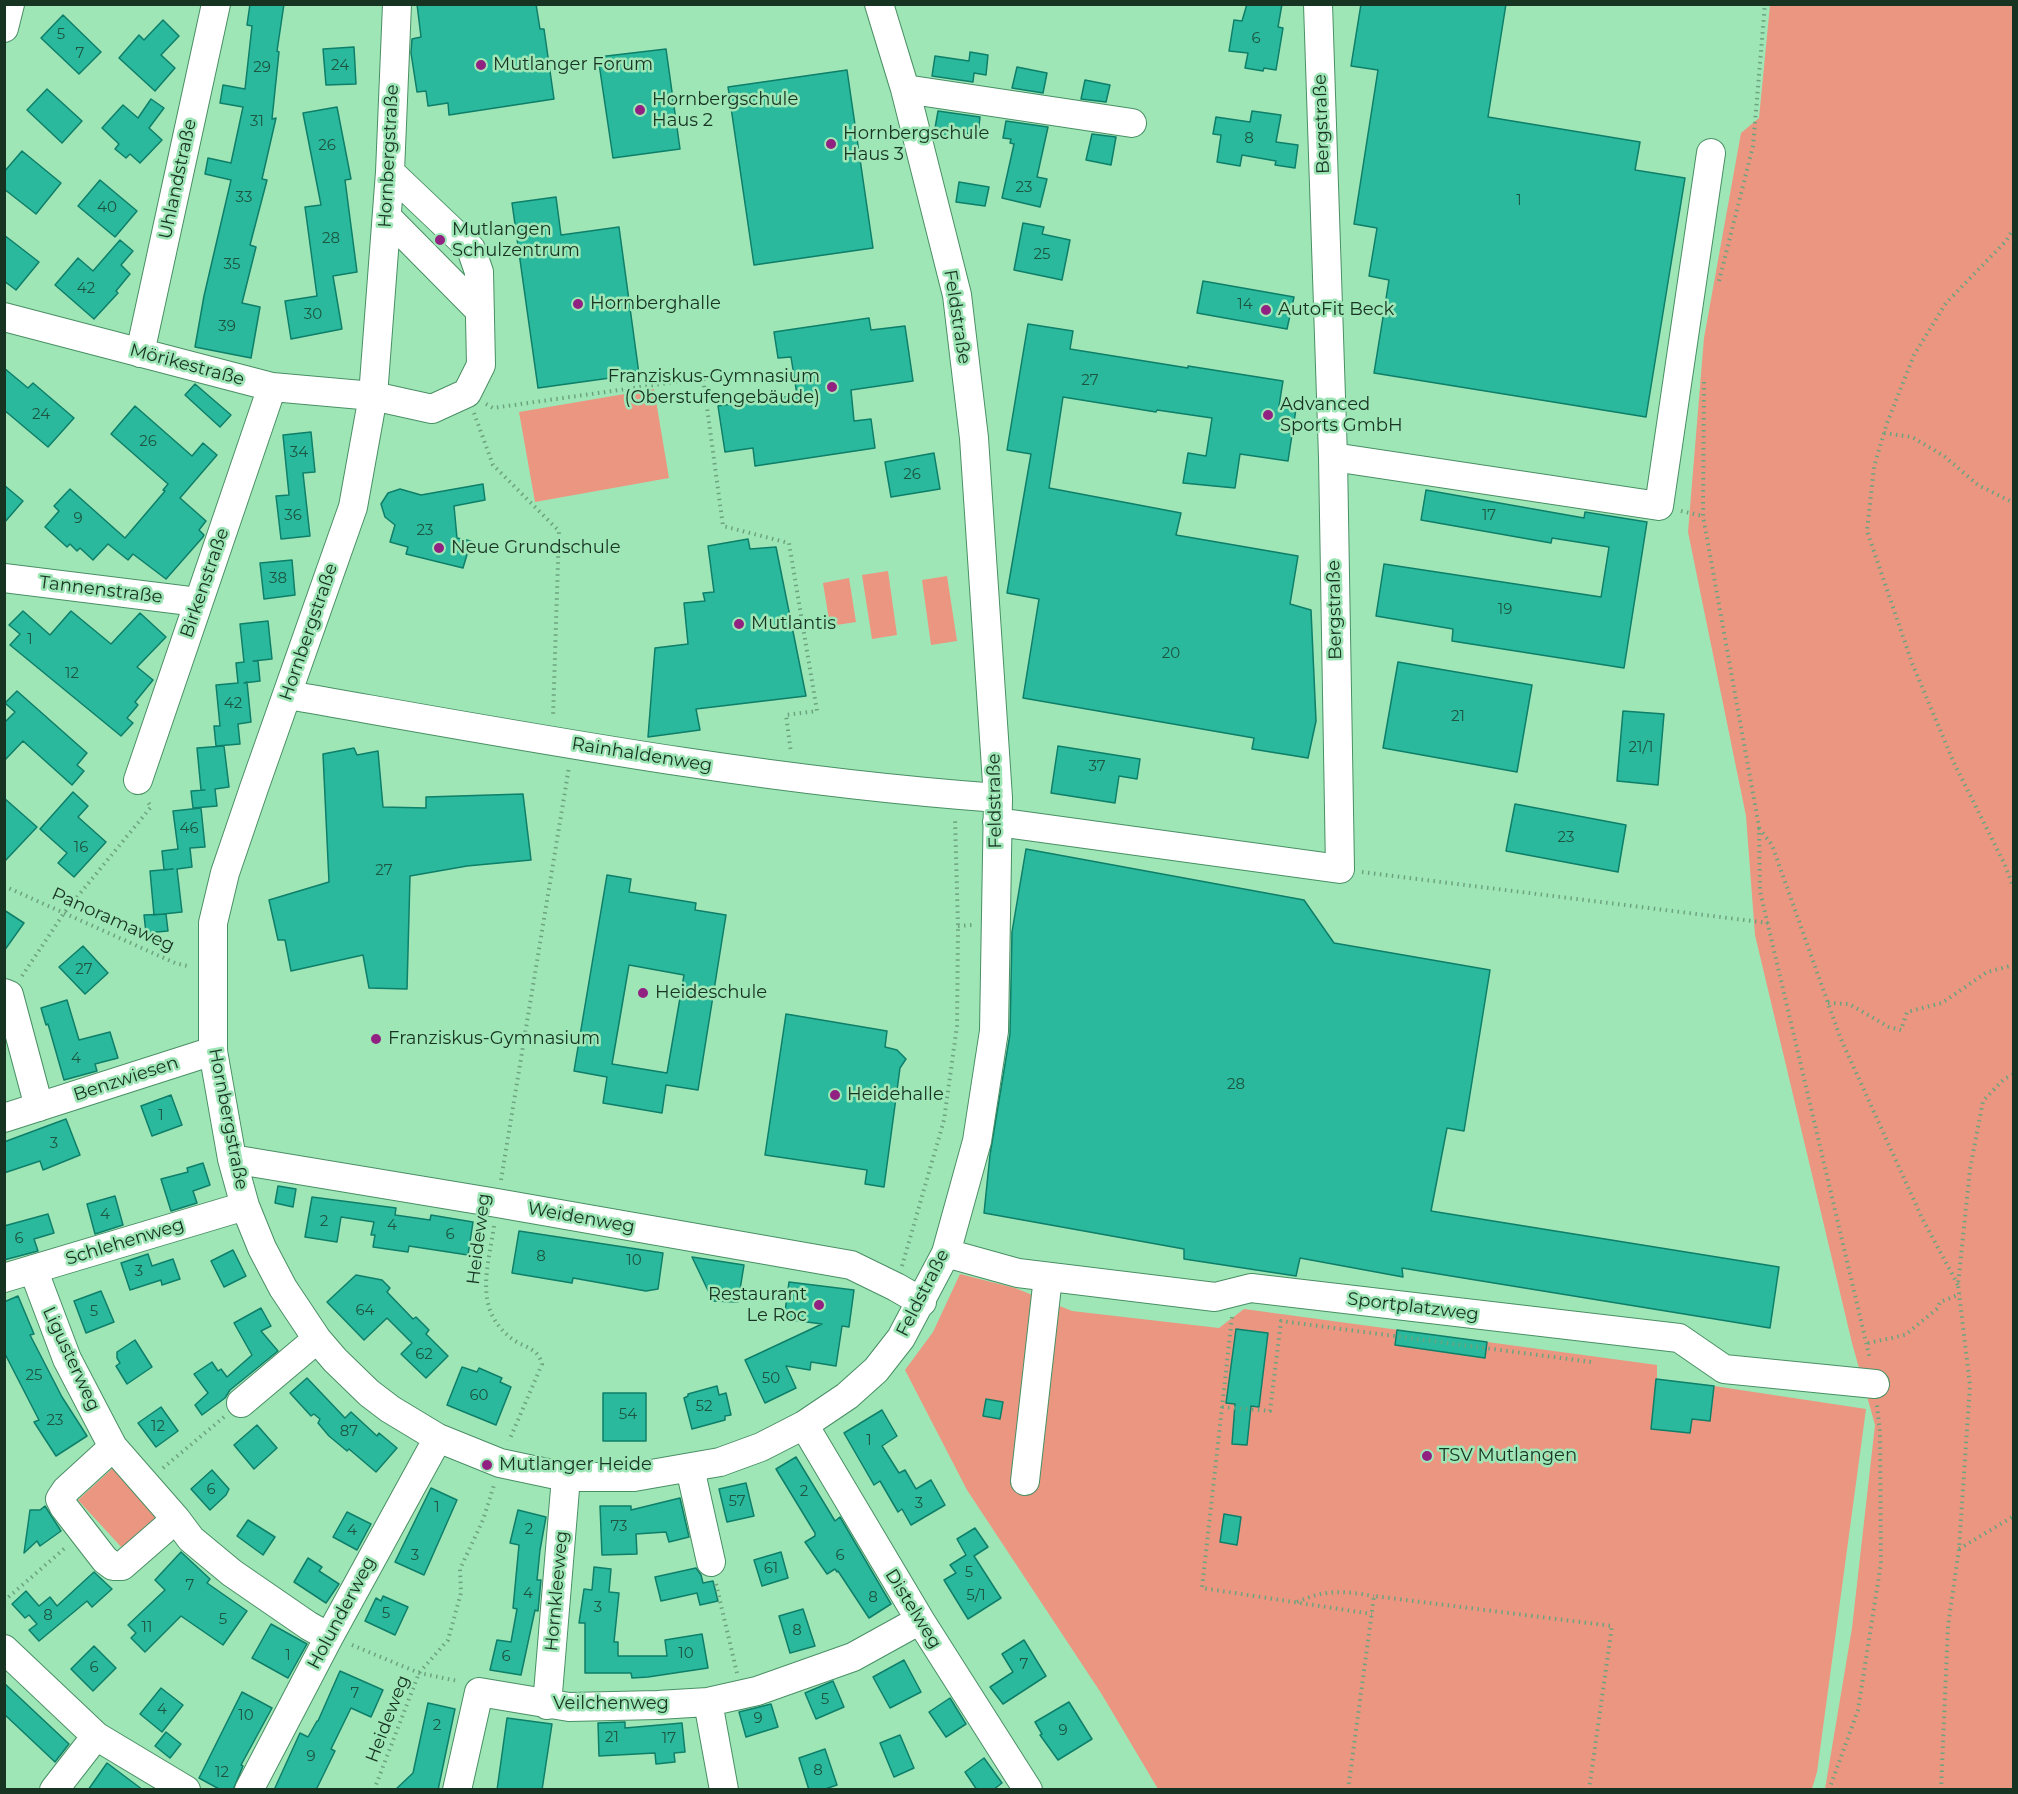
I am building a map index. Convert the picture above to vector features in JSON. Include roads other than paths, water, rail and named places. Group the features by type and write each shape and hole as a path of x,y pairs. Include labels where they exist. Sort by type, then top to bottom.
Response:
{"street":[{"path":"4,28 10,4"},
{"name":"Uhlandstraße","path":"140,353 216,4"},
{"name":"Hornbergstraße","path":"262,1248 245,1206 232,1159 213,1051 213,923 225,873 353,507 374,396 388,195 397,4"},
{"name":"Feldstraße","path":"262,1248 283,1288 317,1339 369,1393 390,1409 438,1438 500,1463 566,1477 634,1477 720,1462 760,1447 804,1425 847,1396 876,1370 901,1338 946,1253 977,1141 994,1032 998,810 974,438 957,295 905,89 879,4"},
{"name":"Bergstraße","path":"998,810 1340,869 1333,457 1318,4"},
{"path":"905,89 1132,123"},
{"path":"1333,457 1659,506 1711,153"},
{"path":"388,195 480,300"},
{"path":"388,195 471,249 479,272 480,300"},
{"name":"Mörikestraße","path":"4,317 272,387 374,396 432,409 467,393 481,365 480,300"},
{"name":"Birkenstraße","path":"138,780 272,387"},
{"name":"Tannenstraße","path":"4,579 198,602"},
{"name":"Rainhaldenweg","path":"288,695 562,743 795,778 954,795 998,810"},
{"path":"7,994 39,1107"},
{"name":"Benzwiesen","path":"4,1118 213,1051"},
{"name":"Weidenweg","path":"232,1159 851,1265 921,1302"},
{"name":"Schlehenweg","path":"4,1278 245,1206"},
{"name":"Sportplatzweg","path":"946,1253 1018,1273 1215,1297 1251,1288 1679,1338 1724,1368 1875,1384"},
{"name":"Ligusterweg","path":"33,1269 67,1359 113,1447 176,1519 190,1539 232,1574 328,1637"},
{"path":"1024,1481 1048,1277"},
{"path":"241,1403 317,1339"},
{"name":"Distelweg","path":"804,1425 920,1620 1028,1790"},
{"name":"Holunderweg","path":"249,1790 328,1637 438,1438"},
{"path":"113,1447 66,1490 60,1499 105,1560 113,1566 122,1566 176,1519"},
{"path":"690,1468 711,1562"},
{"name":"Hornkleeweg","path":"547,1705 566,1477"},
{"name":"Veilchenweg","path":"457,1790 479,1692 569,1707 708,1702 757,1691 853,1657 920,1620"},
{"path":"4,1648 96,1736 186,1790"},
{"path":"708,1702 724,1790"},
{"path":"54,1790 96,1736"}],"place":[{"name":"Mutlanger Forum","path":"481,65"},
{"name":"Hornbergschule Haus 2","path":"640,110"},
{"name":"Hornbergschule Haus 3","path":"831,144"},
{"name":"Mutlangen Schulzentrum","path":"440,240"},
{"name":"Hornberghalle","path":"578,304"},
{"name":"AutoFit Beck","path":"1266,310"},
{"name":"Franziskus-Gymnasium (Oberstufengebäude)","path":"832,387"},
{"name":"Advanced Sports GmbH","path":"1268,415"},
{"name":"Neue Grundschule","path":"439,548"},
{"name":"Mutlantis","path":"739,624"},
{"name":"Heideschule","path":"643,993"},
{"name":"Franziskus-Gymnasium","path":"376,1039"},
{"name":"Heidehalle","path":"835,1095"},
{"name":"Restaurant Le Roc","path":"819,1305"},
{"name":"TSV Mutlangen","path":"1427,1456"},
{"name":"Mutlanger Heide","path":"487,1465"}]}
